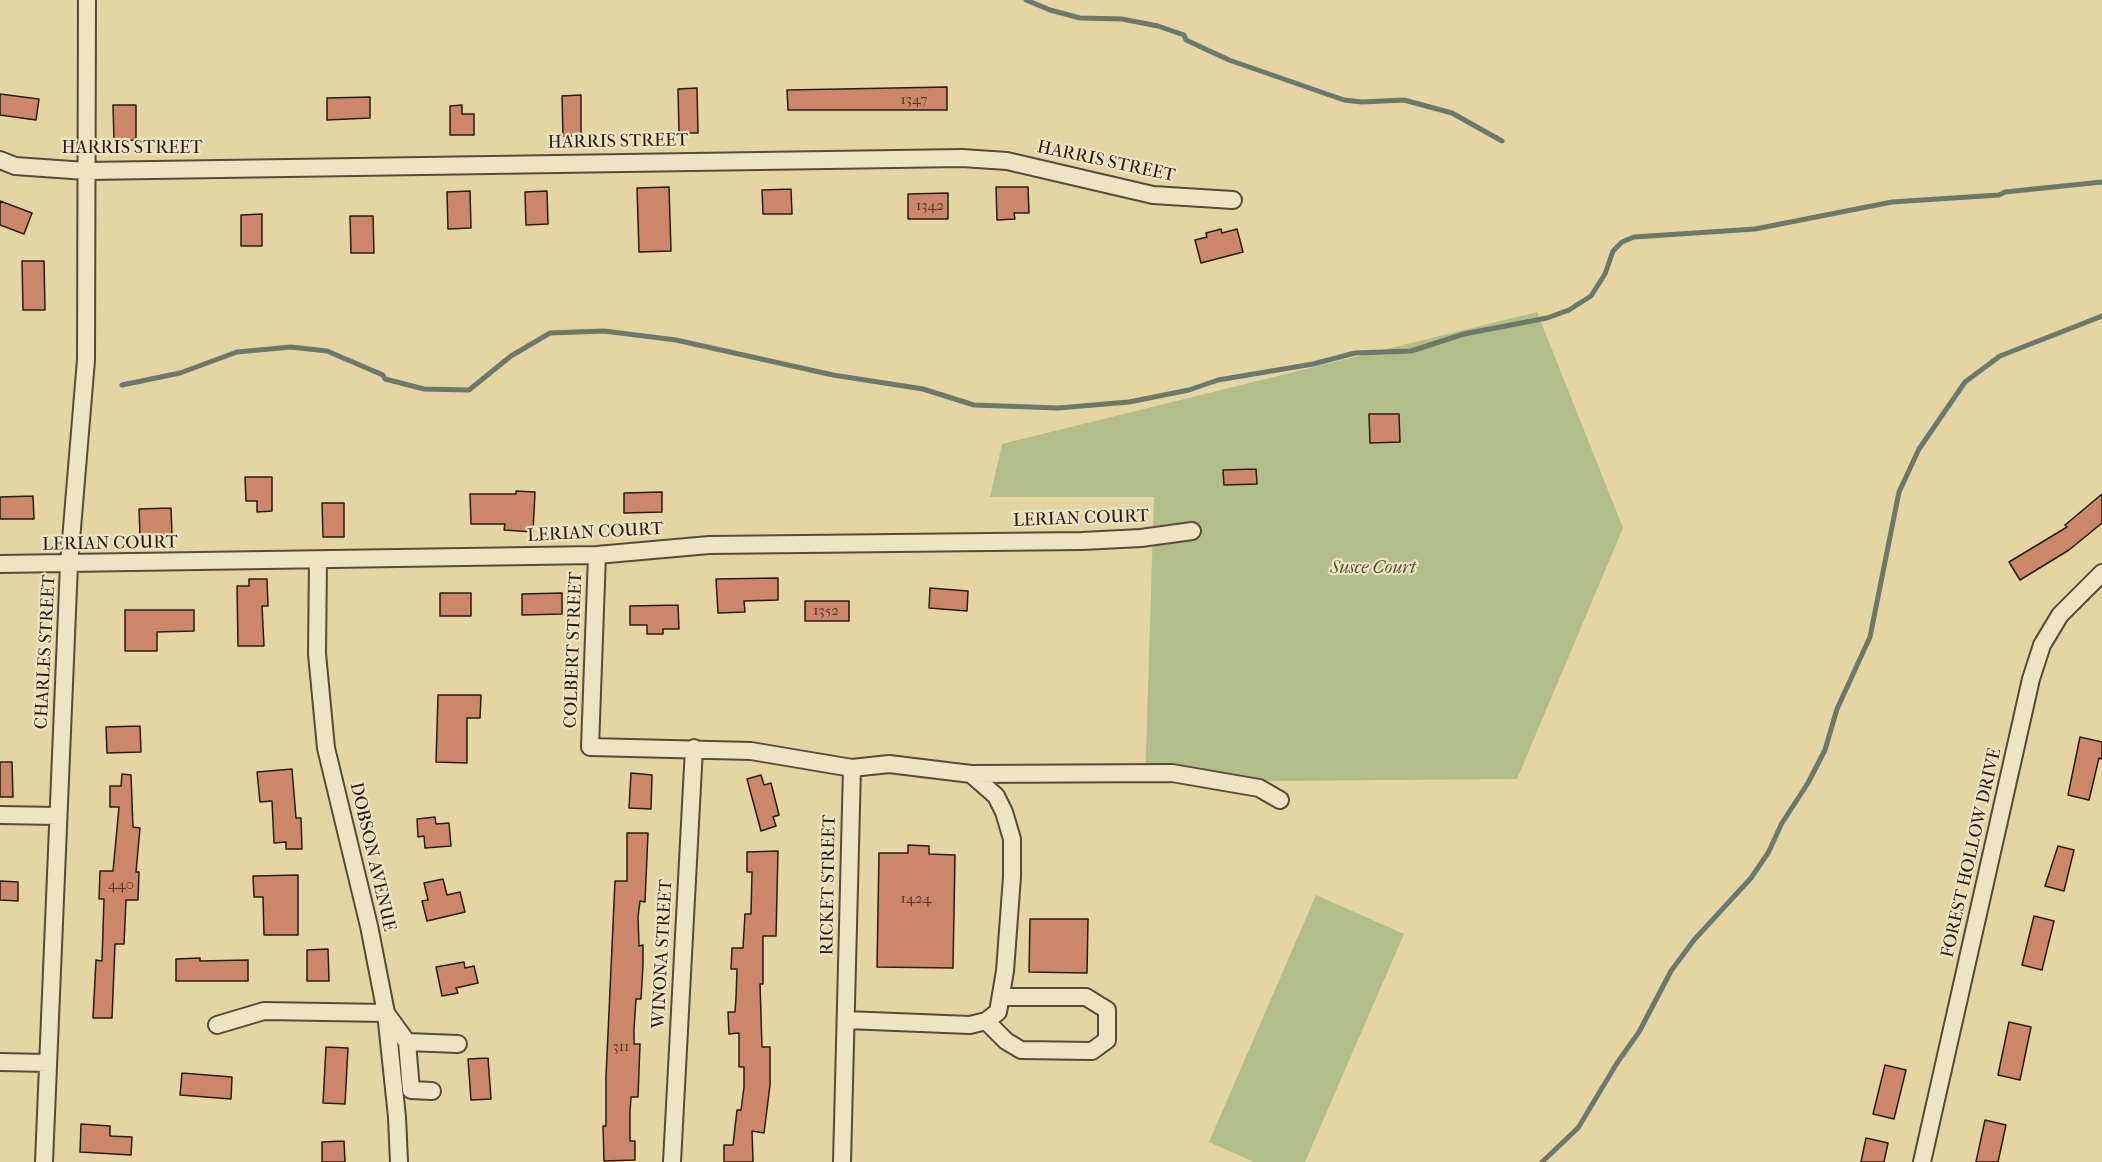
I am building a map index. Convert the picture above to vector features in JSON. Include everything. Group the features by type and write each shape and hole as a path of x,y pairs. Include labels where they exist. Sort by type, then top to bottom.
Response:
{"street":[{"name":"CHARLES STREET","path":"44,1162 69,564 86,360 87,0"},
{"name":"HARRIS STREET","path":"0,160 15,166 86,171 962,158 1007,161 1153,195 1233,200"},
{"name":"LERIAN COURT","path":"0,564 597,555 709,545 1082,541 1141,538 1192,531"},
{"name":"COLBERT STREET","path":"597,555 590,747 694,748"},
{"name":"DOBSON AVENUE","path":"318,560 317,654 326,748 369,926 386,1013 397,1117 399,1162"},
{"name":"FOREST HOLLOW DRIVE","path":"1922,1162 2031,679 2042,645 2060,615 2102,573"},
{"path":"694,748 785,755 852,768 889,764 970,774 1172,773 1259,788 1280,800"},
{"name":"WINONA STREET","path":"672,1162 694,748"},
{"name":"RICKET STREET","path":"842,1162 852,768"},
{"path":"846,1020 970,1025 986,1021 998,1012 1012,877 1012,839 1004,812 996,796 970,774"},
{"path":"0,815 58,816"},
{"path":"986,1021 1005,1041 1021,1050 1092,1051 1107,1040 1107,1010 1086,997 1001,997"},
{"path":"217,1025 264,1011 386,1013 407,1042 411,1090 432,1091"},
{"path":"407,1042 458,1044"},
{"path":"0,1062 47,1063"}],"green space":[{"name":"Susce Court","path":"1537,312 1623,528 1517,779 1145,782 1154,497 990,497 1002,444"},
{"path":"1316,895 1404,934 1305,1162 1254,1162 1209,1142"}],"building":[{"path":"947,87 947,110 788,110 787,90"},
{"path":"697,88 698,133 679,133 678,89"},
{"path":"0,94 39,99 36,120 0,115"},
{"path":"581,95 581,136 563,136 562,96"},
{"path":"370,97 370,118 327,120 327,98"},
{"path":"113,105 136,105 136,140 114,141"},
{"path":"462,105 462,114 474,114 474,135 450,135 450,106"},
{"path":"669,187 671,251 639,252 637,188"},
{"path":"996,187 1028,187 1029,213 1014,213 1015,219 997,220"},
{"path":"791,189 792,214 763,214 762,190"},
{"path":"470,191 471,228 448,229 447,192"},
{"path":"547,191 548,224 526,225 525,192"},
{"path":"948,193 948,219 908,219 908,194"},
{"path":"0,201 32,213 24,234 0,225"},
{"path":"262,214 262,246 241,246 241,215"},
{"path":"350,216 373,216 374,253 351,253"},
{"path":"1221,229 1222,233 1237,229 1243,252 1201,263 1195,240 1207,237 1206,233"},
{"path":"22,261 44,261 45,310 23,310"},
{"path":"1369,414 1399,414 1400,442 1370,443"},
{"path":"1256,469 1257,484 1224,485 1223,470"},
{"path":"245,477 272,477 272,511 257,512 257,501 246,501"},
{"path":"516,491 535,492 533,532 504,530 505,524 471,524 470,494 516,494"},
{"path":"662,492 662,512 624,513 624,493"},
{"path":"2102,494 2102,523 2069,550 2020,580 2009,562 2067,527 2065,525"},
{"path":"33,496 34,519 0,519 0,497"},
{"path":"322,503 344,503 344,537 323,537"},
{"path":"171,508 172,535 140,536 139,509"},
{"path":"778,578 778,600 744,601 745,612 718,613 716,579"},
{"path":"249,579 267,579 268,606 262,606 264,646 238,646 237,586 249,586"},
{"path":"930,588 968,591 967,611 929,608"},
{"path":"440,593 471,593 471,616 440,616"},
{"path":"562,593 562,614 522,615 522,594"},
{"path":"805,601 849,601 849,621 805,621"},
{"path":"678,605 679,629 663,629 663,634 647,634 647,625 630,625 630,606"},
{"path":"125,610 194,610 194,631 157,632 157,651 125,651"},
{"path":"438,695 481,695 480,718 467,718 467,763 436,762"},
{"path":"140,726 141,752 107,753 106,727"},
{"path":"2080,737 2102,742 2102,759 2099,758 2089,800 2068,795"},
{"path":"0,762 12,762 13,797 0,797"},
{"path":"292,769 296,818 301,818 302,849 286,849 286,842 274,843 272,801 260,802 257,772"},
{"path":"631,773 652,775 651,809 629,808"},
{"path":"122,774 131,775 133,827 140,828 136,872 139,872 138,900 126,900 124,944 115,944 112,1018 93,1018 96,960 102,961 104,899 99,899 100,871 113,871 119,807 110,807 110,786 121,786"},
{"path":"761,775 764,785 771,783 779,815 773,817 776,826 761,831 747,779"},
{"path":"435,817 436,824 449,823 451,846 425,848 424,836 418,837 417,819"},
{"path":"627,833 648,833 645,902 640,901 638,917 639,946 643,945 643,965 641,999 636,999 634,1029 634,1044 640,1044 638,1097 631,1097 630,1111 630,1141 635,1141 635,1160 604,1161 603,1126 606,1126 615,881 627,881"},
{"path":"908,845 929,846 929,854 955,855 953,968 877,967 879,853 908,853"},
{"path":"2058,846 2074,850 2064,891 2045,886"},
{"path":"778,851 776,936 763,936 763,984 760,984 762,1047 770,1047 770,1085 764,1133 752,1131 753,1162 724,1162 724,1145 733,1145 737,1110 741,1110 744,1087 744,1067 739,1067 739,1033 729,1034 728,1012 735,1012 736,998 737,969 731,969 732,948 743,948 745,914 751,914 752,872 747,872 747,852"},
{"path":"298,875 298,935 264,935 263,897 254,897 253,876"},
{"path":"443,879 447,895 460,892 465,912 427,921 422,901 428,900 424,883"},
{"path":"0,881 18,882 18,901 0,900"},
{"path":"2034,916 2054,921 2042,970 2022,965"},
{"path":"1030,919 1088,919 1087,973 1029,972"},
{"path":"328,949 329,981 307,981 307,950"},
{"path":"200,958 200,961 248,960 248,981 176,981 176,959"},
{"path":"464,962 465,968 474,966 478,983 456,988 458,993 442,996 436,967"},
{"path":"2009,1022 2031,1027 2020,1080 1998,1075"},
{"path":"326,1047 348,1048 345,1104 323,1103"},
{"path":"488,1058 491,1099 471,1100 468,1059"},
{"path":"1885,1065 1906,1070 1894,1119 1873,1114"},
{"path":"182,1073 232,1077 231,1099 180,1095"},
{"path":"1985,1120 2006,1125 1998,1162 1976,1162"},
{"path":"81,1124 110,1126 110,1136 132,1137 131,1155 80,1152"},
{"path":"1866,1138 1888,1143 1884,1162 1861,1162"},
{"path":"344,1141 345,1162 322,1162 322,1142"}],"waterway":[{"path":"1026,0 1050,10 1080,18 1122,19 1158,26 1184,35 1186,40 1229,60 1344,100 1362,102 1404,100 1452,113 1502,141"},
{"path":"122,385 180,373 237,352 291,347 327,351 383,375 385,379 424,389 469,390 511,356 550,333 604,331 676,340 833,375 923,389 974,405 1058,408 1129,402 1189,390 1218,380 1313,364 1355,353 1411,351 1464,334 1547,318 1569,310 1591,296 1605,274 1613,251 1622,242 1634,237 1755,229 1892,202 1999,195 2005,192 2102,182"},
{"path":"1542,1162 1578,1128 1617,1063 1639,1032 1671,971 1694,940 1751,878 1808,783 1825,750 1837,709 1870,637 1899,492 1919,449 1965,382 2000,356 2102,316"}]}
